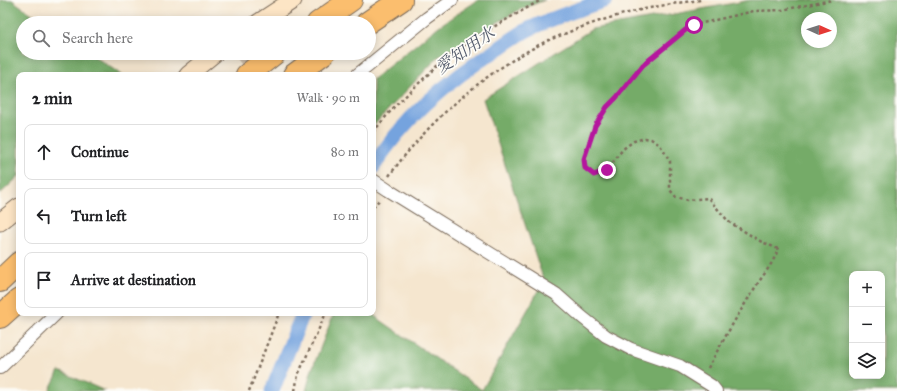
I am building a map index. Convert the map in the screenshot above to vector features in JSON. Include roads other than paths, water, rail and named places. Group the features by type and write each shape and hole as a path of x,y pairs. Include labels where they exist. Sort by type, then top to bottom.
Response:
{"highway":[{"path":"328,16 351,0"},
{"path":"376,17 401,0"},
{"path":"251,72 267,60"},
{"path":"298,72 314,60"},
{"path":"0,281 16,266"},
{"path":"0,317 16,303"}],"street":[{"path":"269,16 293,0"},
{"path":"376,60 427,18 452,0"},
{"path":"192,72 206,60"},
{"path":"361,72 375,60"},
{"path":"377,183 556,294 606,336 632,349 680,366 702,379 716,391"},
{"path":"0,222 16,209"},
{"path":"0,368 53,316"}],"waterway":[{"name":"愛知用水","path":"376,162 385,149 414,115 447,85 482,59 529,29 557,17 606,0"},
{"name":"愛知用水","path":"272,391 302,316"}],"tunnel":[{"path":"246,60 255,72"}]}
